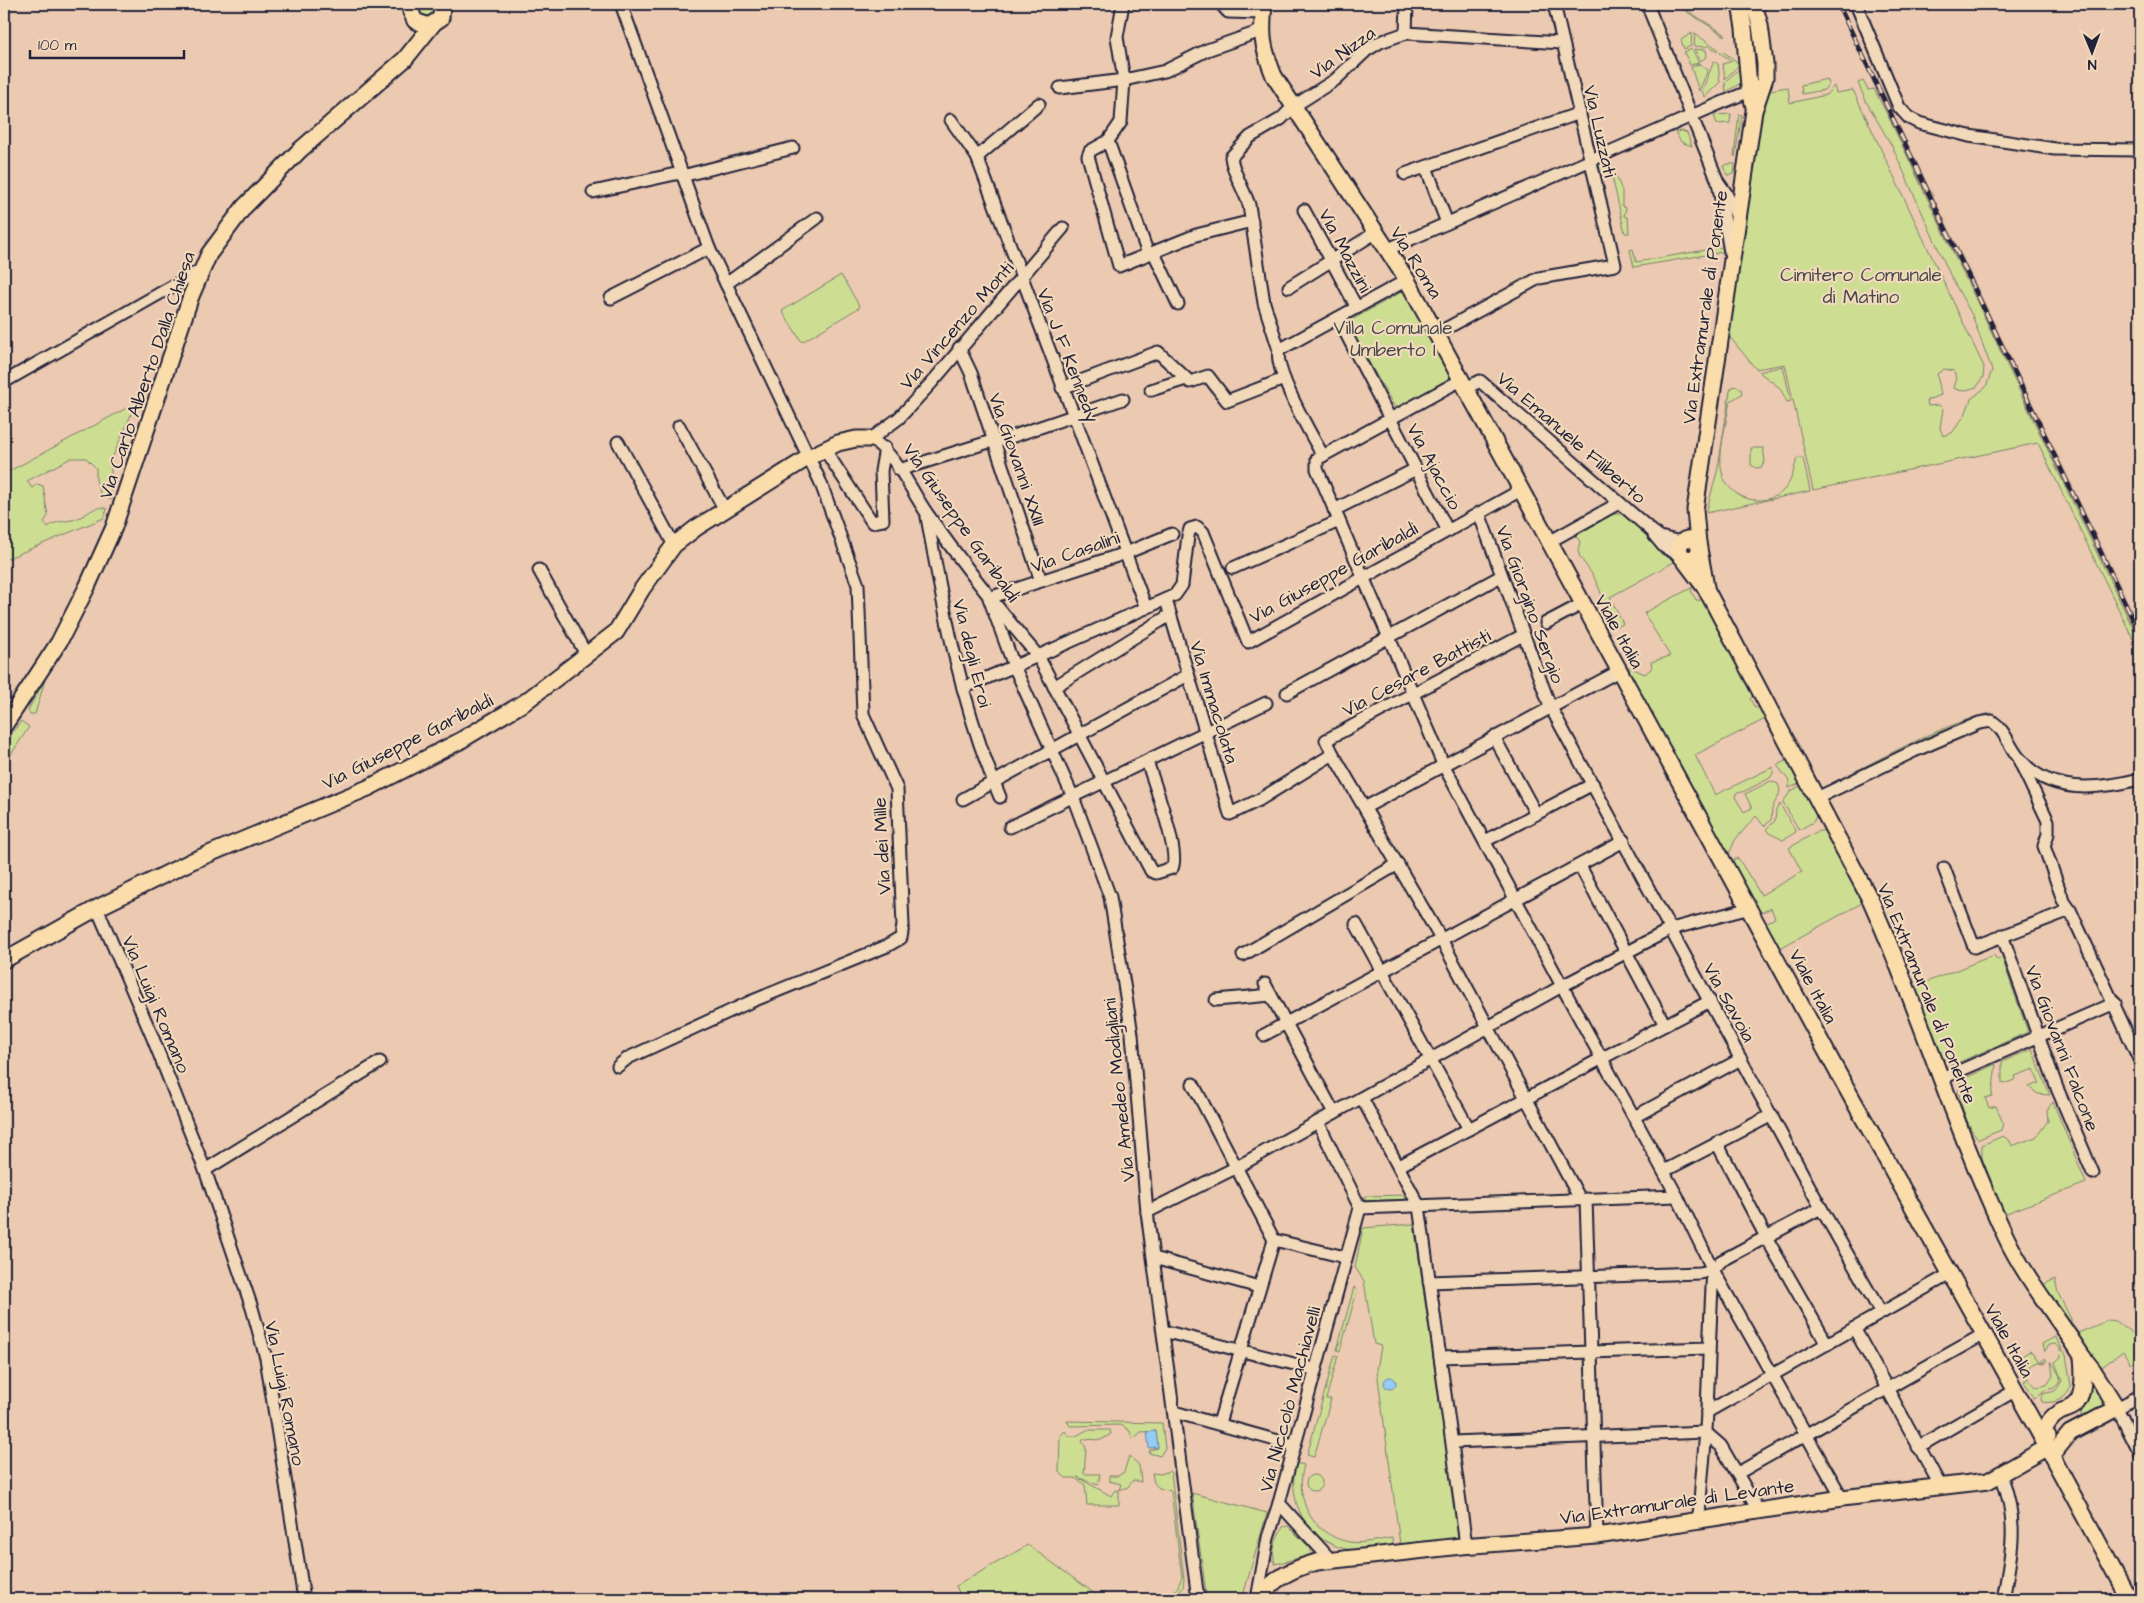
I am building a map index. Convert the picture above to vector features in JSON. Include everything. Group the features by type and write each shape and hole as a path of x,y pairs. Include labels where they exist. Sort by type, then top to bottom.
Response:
{"main road":[{"name":"Via Extramurale di Ponente","path":"1740,4 1755,92 1754,111 1733,222 1731,260 1689,547 1706,589 1871,901 1894,951 1942,1078 2006,1236 2023,1268 2082,1356 2094,1370 2117,1408"},
{"name":"Via Extramurale di Ponente","path":"1754,4 1760,25 1765,64 1765,78 1755,92"},
{"path":"411,8 424,26 442,11"},
{"path":"405,59 411,40 411,8"},
{"name":"Via Roma","path":"1264,8 1261,31 1263,47 1274,76 1407,280 1549,542"},
{"name":"Via Carlo Alberto Dalla Chiesa","path":"4,726 60,642 114,527 201,270 220,237 244,207 300,150 405,59 442,11"},
{"name":"Via Giuseppe Garibaldi","path":"4,960 98,908 192,861 368,788 466,737 525,702 616,632 642,589 674,545 809,457 838,443 856,439 871,440"},
{"name":"Viale Italia","path":"1549,542 2129,1599"},
{"path":"2078,1429 2075,1423 2075,1405 2083,1381 2082,1356"},
{"path":"2019,1397 2038,1411 2057,1413"},
{"path":"2044,1442 2048,1422 2057,1413 2075,1405"},
{"name":"Via Extramurale di Levante","path":"1258,1599 1268,1585 1300,1566 1330,1559 1466,1545 1597,1536 1842,1498 1988,1481 2001,1475 2044,1442 2057,1449 2066,1437 2117,1408"}],"street":[{"path":"621,4 708,248 809,457"},
{"path":"1123,4 1117,37 1124,80 1121,122 1108,141 1090,151 1088,156 1119,266 1196,235 1252,221 1264,303 1279,350 1278,355 1284,379 1322,456"},
{"path":"1221,4 1228,12 1264,8"},
{"path":"1406,33 1407,4"},
{"name":"Via Luzzati","path":"1436,334 1539,278 1615,265 1554,4"},
{"path":"1647,4 1690,117 1718,182 1726,193 1733,222"},
{"path":"1856,4 1899,107 1909,118 1919,123 1969,136 2055,149 2140,150"},
{"path":"1060,88 1124,80 1165,71 1207,50 1261,31"},
{"name":"Via Nizza","path":"1252,221 1245,190 1232,165 1232,158 1250,137 1281,120 1294,106 1335,80 1367,50 1380,42 1406,33 1562,43"},
{"path":"1386,250 1590,159 1755,92"},
{"path":"977,157 1038,104"},
{"path":"1405,174 1580,113"},
{"name":"Via J F Kennedy","path":"951,120 977,157 1020,277 1146,608"},
{"path":"1108,141 1151,253 1178,304"},
{"path":"592,192 793,148"},
{"path":"1426,167 1446,223"},
{"name":"Via Mazzini","path":"1304,210 1357,308"},
{"path":"726,284 817,218"},
{"name":"Via Vincenzo Monti","path":"871,440 899,418 1062,228"},
{"path":"1289,287 1375,233"},
{"path":"612,298 708,248"},
{"path":"4,382 201,270"},
{"path":"1279,350 1407,280"},
{"path":"1338,318 1392,418"},
{"name":"Via Giovanni XXIII","path":"959,348 970,373 1041,581"},
{"path":"1062,388 1158,352 1190,382 1208,376 1227,401 1284,379"},
{"path":"1151,390 1186,378"},
{"name":"Via Emanuele Filiberto","path":"1464,384 1480,381 1652,531 1664,547 1689,547"},
{"path":"1464,384 1392,418 1322,456 1317,459 1317,469 1443,764 1601,1059 1677,1196 1712,1270 1842,1498"},
{"path":"899,470 992,441 1002,440 1123,399"},
{"name":"Via Ajaccio","path":"1392,418 1392,423 1448,531"},
{"path":"679,426 725,510"},
{"name":"Via Giuseppe Garibaldi","path":"871,440 885,448 926,513 989,598 1038,656 1175,595 1182,585 1190,529 1197,526 1203,532 1248,642 1521,490"},
{"path":"618,442 674,545"},
{"path":"825,450 872,522 883,520 881,472 885,448"},
{"name":"Via dei Mille","path":"618,1066 628,1058 750,1002 901,938 903,925 897,789 863,714 858,585 820,481 809,457"},
{"path":"1334,510 1416,469"},
{"path":"1549,542 1619,503"},
{"name":"Via degli Eroi","path":"926,513 939,584 963,688 983,756 1000,797"},
{"name":"Via Giorgino Sergio","path":"1479,513 1550,706"},
{"path":"1233,568 1339,522"},
{"name":"Via Casalini","path":"989,598 1126,553 1172,534"},
{"path":"539,570 586,656"},
{"path":"1287,693 1501,576"},
{"name":"Via Amedeo Modigliani","path":"989,598 1014,666 1073,797 1110,897 1132,1034 1147,1212 1198,1599"},
{"name":"Via Immacolata","path":"1166,600 1230,814 1259,800 1333,754"},
{"path":"1546,623 1582,604"},
{"path":"1054,687 1170,615"},
{"name":"Via Cesare Battisti","path":"1333,754 1326,740 1523,635"},
{"path":"963,688 1038,656 1151,871 1156,873 1172,868 1175,862 1171,839 1147,760"},
{"path":"1366,807 1619,670"},
{"path":"963,799 1188,675"},
{"path":"1010,827 1266,703"},
{"name":"Via Savoia","path":"1550,706 1772,1115 1820,1208 1880,1313"},
{"path":"1817,798 1914,751 1986,722 1992,721 2000,726 2018,758 2048,821 2048,834 2044,846 2063,900 2070,910 2140,1061"},
{"path":"1494,736 1536,814"},
{"path":"1333,754 1366,807 1441,939 1583,1199 1588,1277 1597,1536"},
{"path":"2018,758 2044,777 2073,786 2108,787 2140,779"},
{"path":"1485,841 1592,784"},
{"path":"1264,1035 1624,842"},
{"path":"1243,955 1398,864"},
{"path":"1580,866 1665,1025"},
{"path":"1944,868 1974,947 2070,910"},
{"name":"Via Luigi Romano","path":"98,908 152,1036 205,1170 252,1308 266,1358 304,1599"},
{"path":"1147,1212 1237,1167 1562,986 1670,929 1750,908"},
{"path":"1356,924 1469,1129"},
{"name":"Via Giovanni Falcone","path":"2002,936 2057,1088 2093,1173"},
{"path":"1265,984 1334,1112"},
{"path":"1216,1000 1271,995"},
{"path":"1399,1166 1710,1001"},
{"path":"1942,1078 2114,1004"},
{"path":"1634,1117 1741,1059"},
{"path":"205,1170 380,1062"},
{"path":"1193,1084 1274,1240 1219,1423"},
{"path":"1362,1098 1419,1206 1466,1545"},
{"path":"1664,1172 1772,1115"},
{"path":"1318,1122 1360,1208 1677,1196"},
{"path":"1717,1144 1766,1237 1827,1344"},
{"name":"Via Niccolò Machiavelli","path":"1258,1599 1268,1538 1360,1208"},
{"path":"1429,1282 1700,1273 1712,1270 1721,1261 1820,1208"},
{"path":"1274,1240 1345,1257"},
{"path":"1154,1258 1259,1287"},
{"path":"1699,1520 1708,1412 1708,1348 1712,1270"},
{"path":"1708,1412 1950,1274"},
{"path":"1854,1328 1941,1487"},
{"path":"1163,1331 1314,1369"},
{"path":"1738,1473 1984,1334"},
{"path":"1440,1357 1708,1348"},
{"path":"2140,1396 2117,1408 2140,1453"},
{"path":"1918,1447 2019,1397"},
{"path":"1174,1412 1294,1445"},
{"path":"1453,1442 1593,1438 1706,1432 1721,1446 1758,1510"},
{"path":"2001,1475 2011,1509 2013,1550 2003,1599"},
{"path":"1279,1503 1330,1559"}],"shaded area":[{"path":"1881,86 2140,625 2140,653 1868,91"}],"green space":[{"path":"427,3 432,5 434,10 432,15 427,17 422,15 420,10 422,5"},
{"path":"1675,4 1677,4 1726,35 1725,36"},
{"path":"1692,33 1691,46 1684,49 1681,40"},
{"path":"1695,34 1718,49 1717,51 1708,45 1706,47 1694,46"},
{"path":"1692,49 1699,63 1690,65 1684,52"},
{"path":"1694,49 1706,50 1707,56 1701,61"},
{"path":"1722,51 1740,64 1725,79 1723,64 1732,61 1720,53"},
{"path":"1714,61 1718,64 1720,82 1705,97 1702,91"},
{"path":"1700,64 1708,70 1699,91 1691,67"},
{"path":"1741,67 1741,83 1726,92 1725,82"},
{"path":"1827,79 1829,83 1824,90 1802,94 1801,85"},
{"name":"Cimitero Comunale di Matino","path":"1863,81 1868,90 1874,89 1889,118 2140,643 2140,653 2038,443 1813,490 1785,364 1756,369 1729,336 1765,91 1788,87 1790,103 1826,95 1834,86 1836,93 1853,90 1984,367 1983,377 1977,387 1962,391 1953,388 1956,378 1954,371 1944,369 1937,374 1941,395 1927,400 1928,406 1939,405 1943,409 1940,428 1943,436 1952,433 1965,415 1971,399 1986,387 1992,370 1972,315 1952,279 1893,148 1866,101 1858,83"},
{"path":"1731,114 1730,123 1717,124 1714,115"},
{"path":"1739,114 1742,115 1735,157 1734,156"},
{"path":"1682,131 1687,133 1692,146 1681,142 1675,132"},
{"path":"1610,160 1622,191 1622,206 1626,208 1624,216 1628,218 1629,233 1625,233 1612,176 1601,173 1598,165"},
{"path":"1735,164 1734,174 1727,175 1723,166"},
{"path":"1723,247 1723,252 1634,267 1630,250 1633,249 1636,262"},
{"path":"841,275 860,307 802,342 782,311"},
{"name":"Villa Comunale Umberto I","path":"1405,290 1453,378 1397,411 1346,323"},
{"path":"1783,366 1791,401 1787,402 1780,388 1759,372"},
{"path":"1737,386 1741,389 1742,394 1730,401 1722,447 1721,466 1726,482 1732,490 1748,499 1767,499 1776,496 1784,490 1791,479 1797,458 1803,458 1810,491 1706,513 1718,468 1730,391 1732,387"},
{"path":"136,403 111,461 111,500 101,495 96,480 96,468 86,458 71,458 27,481 32,488 37,484 43,486 48,516 44,522 48,527 55,523 78,518 99,508 107,509 104,518 4,560 4,474"},
{"path":"1751,448 1763,448 1765,461 1762,467 1756,468 1751,465"},
{"path":"1613,514 1627,516 1674,562 1610,597 1623,624 1616,627 1608,620 1601,593 1591,572 1580,557 1578,551 1580,541 1575,536"},
{"path":"1693,587 1691,591 1696,600 1704,600 1755,693 1750,699 1755,708 1762,708 1767,718 1695,755 1715,795 1773,767 1773,773 1770,778 1743,792 1736,793 1735,797 1744,812 1752,808 1745,794 1771,781 1778,784 1780,791 1772,808 1771,820 1764,826 1756,816 1735,840 1729,854 1626,666 1645,674 1652,668 1651,662 1670,656 1644,613"},
{"path":"45,680 35,714 30,714 28,710"},
{"path":"1991,713 1995,717 1834,787 1832,783 1931,734 1971,718"},
{"path":"21,721 29,727 4,765 4,745"},
{"path":"1788,760 1801,783 1789,788 1789,781 1777,765"},
{"path":"1802,785 1818,813 1813,822 1799,830 1783,802 1791,791"},
{"path":"1780,804 1796,832 1783,840 1769,833 1766,829 1775,821 1776,810"},
{"path":"1818,831 1827,831 1864,902 1780,948 1766,923 1775,918 1771,908 1761,913 1732,860 1738,858 1761,895 1802,872 1789,848"},
{"path":"1994,955 1997,960 2002,958 2028,1032 1955,1064 1948,1063 1940,1055 1914,987"},
{"path":"2032,1049 2050,1095 2038,1094 2029,1087 2039,1083 2034,1069 2015,1076 2016,1079 2005,1084 2002,1083 2002,1062"},
{"path":"1996,1064 1992,1096 1985,1098 1989,1108 1996,1106 2003,1123 2001,1130 1979,1139 1963,1111 1959,1085 1961,1080"},
{"path":"2053,1102 2086,1183 2004,1214 1982,1158 1982,1145 2003,1136 2010,1141 2012,1146 2036,1137 2048,1121 2047,1110"},
{"path":"1407,1195 1411,1199 1365,1201 1365,1196"},
{"path":"1414,1224 1459,1538 1400,1544 1377,1370 1381,1346 1374,1344 1364,1281 1355,1267 1363,1228"},
{"path":"2055,1279 2058,1293 2071,1319 2071,1323 2044,1288 2043,1285"},
{"path":"1354,1287 1357,1291 1340,1351 1337,1350"},
{"path":"2109,1320 2116,1321 2132,1333 2140,1332 2140,1354 2131,1364 2123,1351 2102,1367 2099,1367 2075,1329 2078,1333"},
{"path":"2055,1337 2066,1355 2071,1386 2067,1394 2060,1400 2042,1402 2043,1394 2055,1391 2062,1381 2055,1362 2061,1357 2060,1348 2055,1344 2049,1345 2044,1352 2042,1344"},
{"path":"2030,1351 2039,1361 2044,1361 2045,1358 2047,1360 2045,1363 2038,1362 2031,1365 2028,1375 2018,1358"},
{"path":"1335,1355 1338,1356 1326,1399 1331,1399 1314,1457 1307,1455"},
{"path":"2051,1361 2060,1376 2059,1383 2054,1388 2043,1391 2035,1399 2024,1381 2028,1378 2036,1387 2047,1385 2053,1376"},
{"path":"2090,1376 2109,1406 2080,1419"},
{"path":"1067,1421 1162,1423 1165,1448 1160,1456 1149,1453 1150,1450 1158,1448 1156,1431 1141,1432 1133,1439 1129,1430 1121,1425 1070,1426"},
{"path":"1087,1430 1110,1430 1111,1434 1101,1440 1084,1439 1082,1441 1086,1448 1084,1474 1100,1474 1098,1485 1077,1477 1111,1496 1115,1490 1119,1491 1119,1505 1087,1505 1085,1485 1075,1478 1066,1478 1059,1472 1060,1436 1065,1431 1069,1436 1076,1436"},
{"path":"1129,1456 1139,1465 1141,1482 1133,1480 1128,1487 1119,1490 1121,1484 1109,1481 1109,1476 1118,1476 1124,1472"},
{"path":"1296,1463 1304,1465 1302,1490 1309,1514 1325,1532 1349,1542 1392,1538 1393,1547 1352,1550 1332,1544 1320,1537 1302,1517 1297,1505 1294,1491"},
{"path":"1169,1471 1171,1473 1184,1579 1183,1587 1175,1599 1162,1599 1177,1589 1182,1577 1171,1491 1159,1488 1154,1483 1152,1473 1161,1474"},
{"path":"1311,1475 1317,1475 1322,1480 1320,1489 1311,1491 1306,1486 1306,1480"},
{"path":"1192,1493 1267,1513 1242,1599 1207,1599"},
{"path":"1288,1526 1311,1549 1311,1555 1275,1564 1274,1549 1276,1540 1283,1527"},
{"path":"1028,1545 1102,1599 962,1599 956,1586"}],"water":[{"path":"1388,1377 1392,1377 1396,1383 1392,1389 1388,1389 1384,1385 1384,1381"},
{"path":"1156,1431 1158,1447 1149,1448 1147,1432"}],"railway":[{"path":"1838,4 2140,634"}]}
